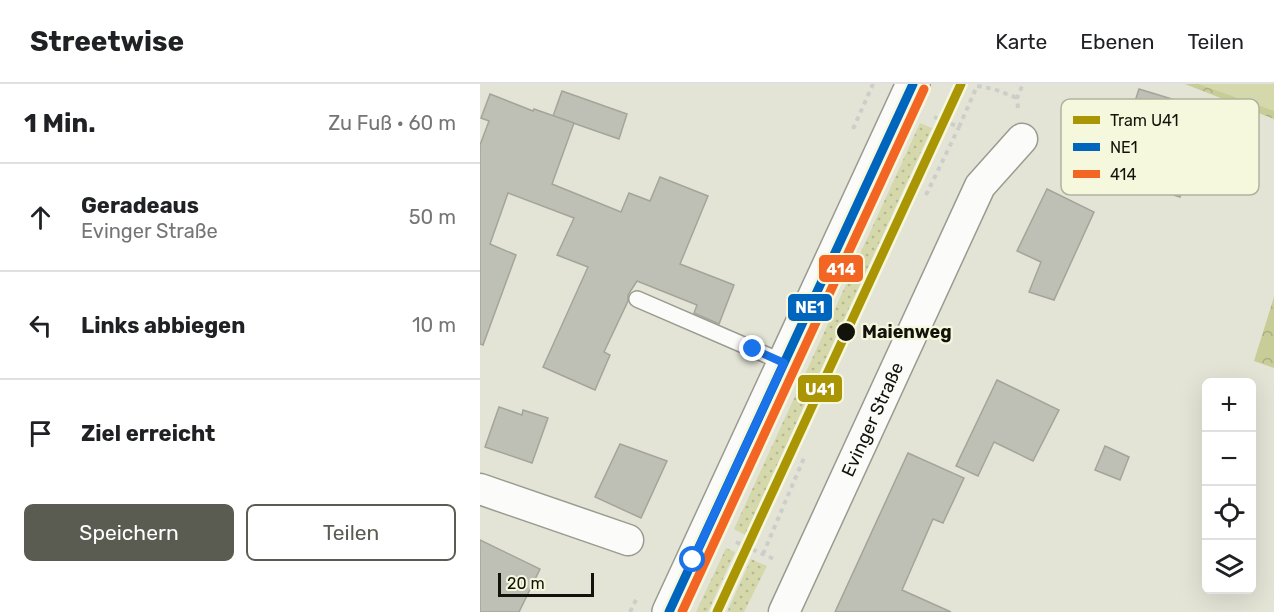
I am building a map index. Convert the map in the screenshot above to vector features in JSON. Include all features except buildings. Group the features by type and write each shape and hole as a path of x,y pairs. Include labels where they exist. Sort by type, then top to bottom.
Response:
{"main road":[{"path":"669,612 913,84"}],"street":[{"name":"Evinger Straße","path":"784,612 980,186 1022,139"},
{"path":"480,489 628,540"}],"lane":[{"path":"637,299 784,363"}],"path":[{"path":"976,86 994,89 1017,98"},
{"path":"926,195 959,127"},
{"path":"763,554 804,458"},
{"path":"708,530 803,571"}],"green space":[{"path":"1185,84 1274,84 1274,119 1259,113 1259,99 1223,99"},
{"path":"1198,84 1274,84 1274,111 1259,106 1259,99 1240,99"},
{"path":"920,123 932,128 745,535 734,529"},
{"path":"1274,297 1274,368 1254,361"},
{"path":"726,548 735,552 708,612 696,612"},
{"path":"751,559 767,566 744,612 727,612"}],"tram line":[{"name":"U41","path":"717,612 961,84"}],"transit line":[{"name":"NE1","path":"669,612 913,84"},
{"name":"414","path":"682,612 924,89"}],"place":[{"name":"Maienweg","path":"846,332"}],"route":[{"path":"693,560 784,363 753,349"}]}
